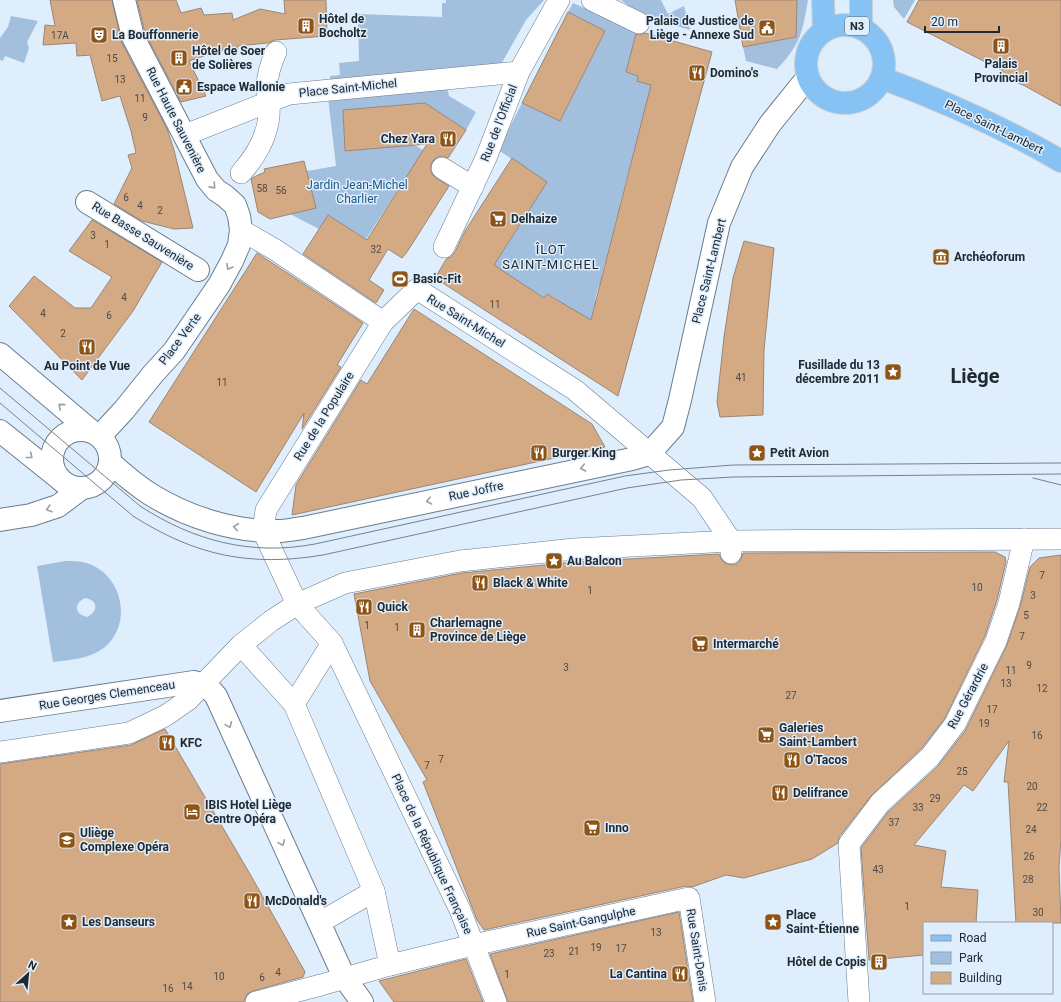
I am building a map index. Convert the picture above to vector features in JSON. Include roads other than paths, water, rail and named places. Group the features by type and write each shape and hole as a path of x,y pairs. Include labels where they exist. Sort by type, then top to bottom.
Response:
{"main road":[{"path":"824,0 824,30"},
{"name":"N3","path":"861,0 861,27"},
{"name":"N3","path":"849,24 861,27 878,41 883,51 884,73 872,94 860,101 847,104 833,102 821,96 813,88 808,77 805,64 807,51 814,39 824,30 836,25 849,24"},
{"name":"Place Saint-Lambert","path":"882,78 955,107 1010,133 1061,161"}],"street":[{"name":"Rue Haute Sauvenière","path":"124,0 133,37 207,179 216,190 235,205 239,216 241,230"},
{"name":"Rue de l'Official","path":"444,247 486,158 519,72 559,0"},
{"path":"592,0 639,23"},
{"path":"241,173 251,162 264,136 268,122 269,102 267,86 270,67 276,52"},
{"name":"Place Saint-Michel","path":"185,136 289,94 519,72"},
{"name":"Place Saint-Lambert","path":"649,454 673,427 719,223 742,167 770,124 808,77"},
{"path":"442,168 473,187"},
{"name":"Rue Basse Sauvenière","path":"88,202 198,270"},
{"path":"241,230 274,248 383,322"},
{"name":"Place Verte","path":"96,433 124,410 174,351 219,285 239,245 241,230"},
{"name":"Rue Saint-Michel","path":"383,322 421,283 575,390 674,474 702,498 731,547"},
{"name":"Rue de la Populaire","path":"265,521 383,322"},
{"path":"0,354 96,433 107,444 111,463 107,473 101,481 92,486 72,485 56,474 52,464 52,454 56,444 62,437 71,431 81,429 96,433"},
{"path":"0,431 72,485"},
{"name":"Rue Joffre","path":"111,463 150,494 189,514 229,527 265,521 279,531 303,528 632,459 649,454"},
{"path":"0,520 31,515 58,506 72,485"},
{"name":"Place de la République Française","path":"256,1002 321,985 344,977 473,945 460,910 332,643 297,604 265,521"},
{"name":"Rue Gérardrie","path":"859,1002 849,844 880,803 930,757 955,724 996,641 1009,603 1024,539"},
{"path":"0,752 129,733 165,716 207,687 241,646 271,621 297,604 345,583 460,561 574,549 731,547 1061,539"},
{"path":"294,704 332,643"},
{"path":"241,646 294,704 374,891 390,965"},
{"name":"Rue Georges Clemenceau","path":"0,711 194,682 207,687"},
{"path":"207,687 216,696 344,977 362,1002"},
{"path":"319,923 374,891"},
{"name":"Rue Saint-Gangulphe","path":"473,945 689,898"},
{"name":"Rue Saint-Denis","path":"689,898 705,1002"},
{"path":"473,945 496,1002"},
{"path":"342,1002 344,977"}],"tram line":[{"path":"0,388 140,506 160,518 202,537 224,543 268,548 315,544 625,476 669,470 733,465 1061,463"},
{"path":"0,403 133,516 156,530 179,541 224,555 271,560 323,555 627,488 681,480 733,477 1061,474"},
{"path":"1033,478 1061,485"}],"place":[{"name":"Hôtel de Bocholtz","path":"306,26"},
{"name":"Palais de Justice de Liège - Annexe Sud","path":"767,28"},
{"name":"La Bouffonnerie","path":"99,35"},
{"name":"Palais Provincial","path":"1001,46"},
{"name":"Hôtel de Soer de Solières","path":"179,58"},
{"name":"Domino's","path":"697,73"},
{"name":"Espace Wallonie","path":"184,87"},
{"name":"Chez Yara","path":"448,139"},
{"name":"Delhaize","path":"498,219"},
{"name":"Archéoforum","path":"941,257"},
{"name":"Basic-Fit","path":"400,279"},
{"name":"Au Point de Vue","path":"87,347"},
{"name":"Fusillade du 13 décembre 2011","path":"893,372"},
{"name":"Burger King","path":"539,453"},
{"name":"Petit Avion","path":"757,453"},
{"name":"Au Balcon","path":"554,561"},
{"name":"Black & White","path":"480,583"},
{"name":"Quick","path":"364,607"},
{"name":"Charlemagne Province de Liège","path":"417,630"},
{"name":"Intermarché","path":"700,644"},
{"name":"Galeries Saint-Lambert","path":"766,735"},
{"name":"KFC","path":"167,743"},
{"name":"O'Tacos","path":"792,760"},
{"name":"Delifrance","path":"780,793"},
{"name":"IBIS Hotel Liège Centre Opéra","path":"192,812"},
{"name":"Inno","path":"592,828"},
{"name":"Uliège Complexe Opéra","path":"67,840"},
{"name":"McDonald's","path":"252,901"},
{"name":"Les Danseurs","path":"69,922"},
{"name":"Place Saint-Étienne","path":"773,922"},
{"name":"Hôtel de Copis","path":"879,962"},
{"name":"La Cantina","path":"680,974"}],"district":[{"name":"ÎLOT SAINT-MICHEL","path":"551,256"},
{"name":"Liège","path":"975,376"}],"park label":[{"name":"Jardin Jean-Michel Charlier","path":"357,192"}]}
